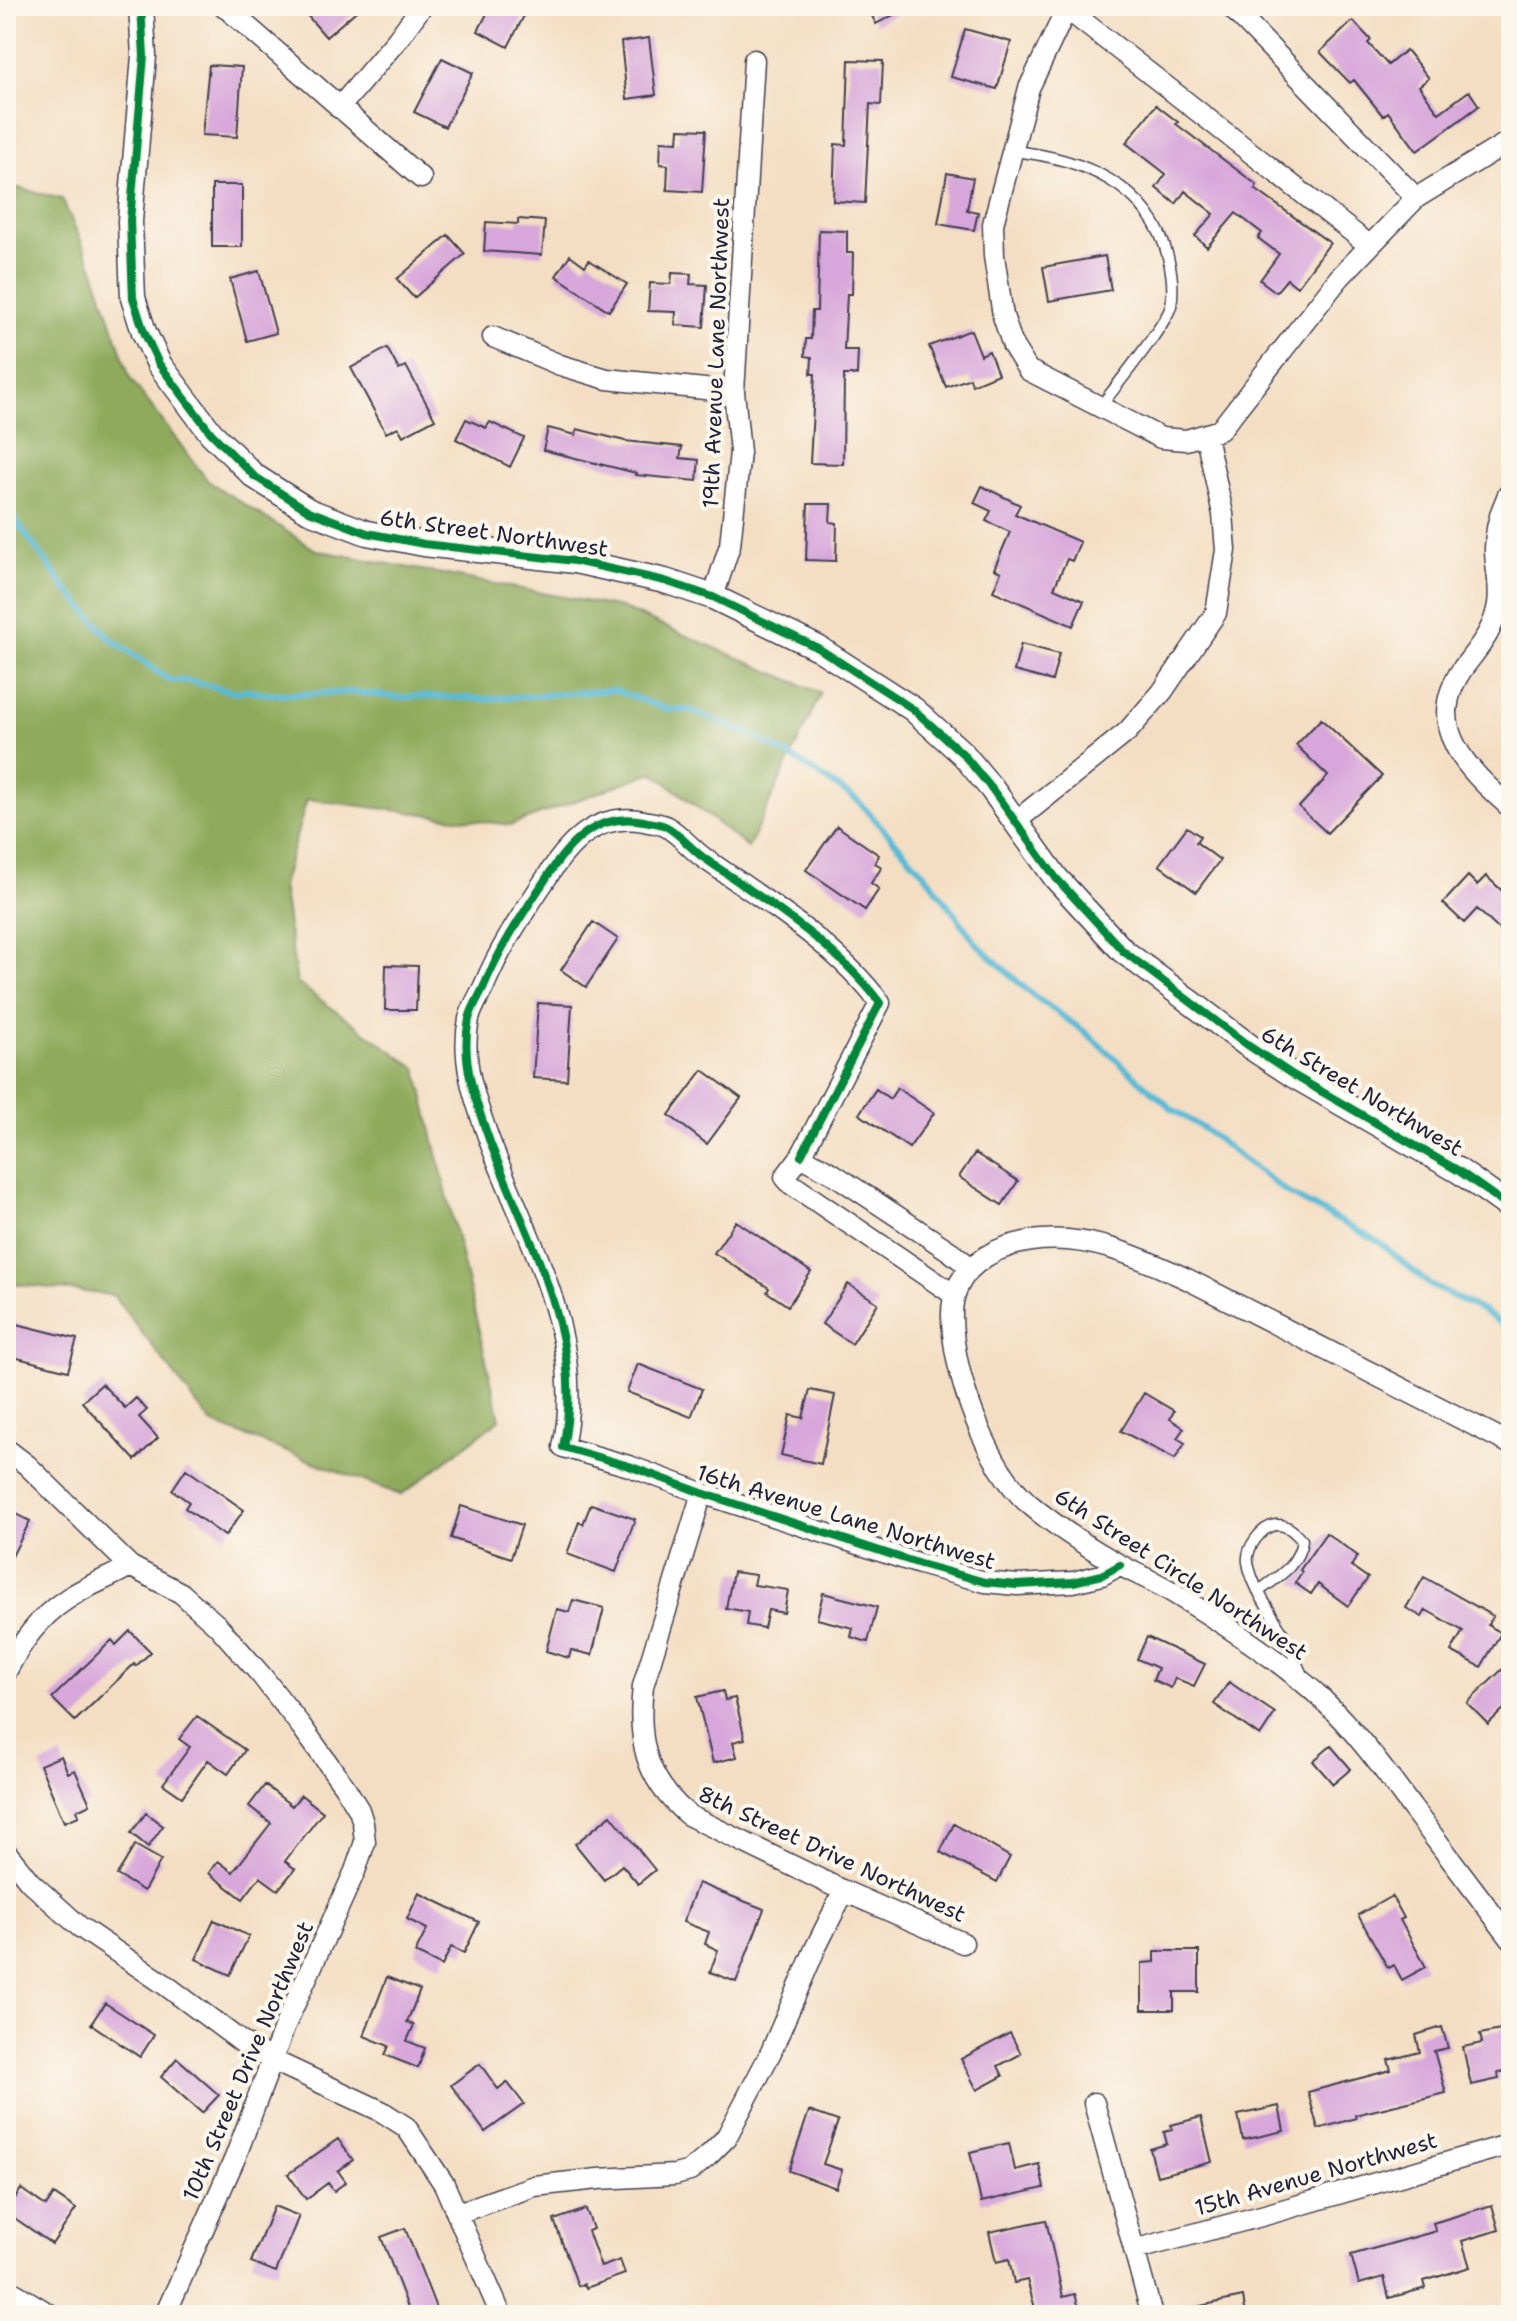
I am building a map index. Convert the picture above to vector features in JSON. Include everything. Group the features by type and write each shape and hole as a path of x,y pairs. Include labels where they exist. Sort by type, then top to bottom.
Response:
{"street":[{"name":"6th Street Northwest","path":"141,6 144,56 130,221 133,298 159,364 211,433 254,476 335,523 367,533 424,544 607,567 665,581 713,597 818,648 913,709 963,754 1056,878 1123,951 1249,1046 1293,1075 1459,1171 1511,1208"},
{"path":"224,6 421,178"},
{"path":"339,108 422,6"},
{"path":"1230,6 1416,198"},
{"path":"1369,245 1068,7 1029,88 993,224 994,256 1003,316 1013,346 1028,370 1161,438 1186,440 1220,430 1339,278 1416,198 1507,150"},
{"name":"19th Avenue Lane Northwest","path":"713,597 735,519 740,452 734,392 754,60"},
{"path":"493,337 560,365 607,379 734,392"},
{"path":"1015,822 1127,732 1162,692 1216,613 1226,550 1223,514 1206,436"},
{"path":"1509,492 1496,529 1498,606 1481,647 1455,679 1447,716 1450,738 1459,755 1486,786 1511,808"},
{"name":"16th Avenue Lane Northwest","path":"801,1156 880,1003 863,981 801,927 696,852 666,826 626,818 583,832 554,867 493,961 470,1015 467,1035 470,1080 483,1123 542,1268 563,1333 570,1381 563,1447 629,1466 920,1564 985,1582 1017,1585 1073,1582 1102,1575 1120,1565"},
{"path":"971,1268 835,1175 801,1156 785,1177 953,1294 971,1268 988,1254 1033,1241 1093,1242 1134,1255 1249,1309 1511,1444"},
{"name":"6th Street Circle Northwest","path":"953,1294 953,1333 962,1378 983,1438 1026,1501 1120,1565 1168,1590 1306,1684 1346,1724 1511,1939"},
{"path":"6,1449 27,1465 130,1566 66,1599 22,1642 6,1672"},
{"name":"8th Street Drive Northwest","path":"702,1493 643,1686 640,1718 645,1754 656,1779 670,1800 688,1815 844,1891 963,1943"},
{"name":"10th Street Drive Northwest","path":"130,1566 181,1593 218,1626 261,1675 345,1787 359,1810 365,1842 272,2060 235,2158 165,2315"},
{"path":"6,1852 30,1882 80,1927 243,2043 272,2060 381,2111 406,2127 444,2184 501,2315"},
{"path":"458,2213 534,2186 675,2175 690,2171 708,2156 726,2138 771,2052 815,1949 844,1891"},
{"path":"1094,2103 1152,2315"},
{"name":"15th Avenue Northwest","path":"1134,2250 1511,2144"},
{"path":"6,2288 51,2315"}],"lane":[{"path":"1013,151 1047,154 1089,169 1140,200 1163,236 1173,276 1170,308 1101,406"},
{"path":"1259,1591 1285,1573 1301,1553 1302,1540 1291,1528 1276,1525 1264,1532 1249,1548 1248,1563 1259,1591 1285,1637 1306,1684"}],"green space":[{"path":"6,185 62,199 94,270 130,378 208,481 316,550 621,608 821,693 748,848 653,772 511,825 307,799 282,886 297,983 417,1069 500,1419 401,1495 211,1423 113,1295 6,1283"}],"building":[{"path":"299,6 362,6 326,37"},
{"path":"491,6 529,6 508,47 478,31"},
{"path":"867,6 911,6 876,24"},
{"path":"1353,21 1388,65 1406,50 1429,78 1419,86 1439,113 1469,91 1479,106 1417,151 1388,112 1383,116 1354,80 1350,83 1320,52"},
{"path":"965,29 1011,42 997,89 951,77"},
{"path":"649,38 656,95 627,99 621,42"},
{"path":"442,58 473,73 445,127 414,112"},
{"path":"849,60 883,61 881,105 870,104 865,203 833,201 835,144 846,145"},
{"path":"209,65 242,67 237,137 202,135"},
{"path":"1156,105 1178,122 1176,124 1257,185 1255,189 1330,243 1297,287 1287,279 1276,292 1260,280 1279,254 1258,238 1262,233 1236,213 1207,247 1195,236 1214,214 1185,191 1176,204 1156,188 1166,174 1126,143"},
{"path":"679,129 706,130 702,192 667,190 668,165 660,164 661,141 678,142"},
{"path":"947,173 973,178 967,210 978,212 974,230 938,224"},
{"path":"212,185 242,185 242,247 212,247"},
{"path":"518,219 545,221 542,255 484,251 486,222 518,224"},
{"path":"819,230 847,231 847,253 853,253 852,294 847,294 844,350 858,350 857,375 844,375 843,464 810,463 815,374 811,374 812,357 805,356 806,339 811,339 812,311 817,311"},
{"path":"448,235 465,254 414,298 397,279"},
{"path":"570,255 585,266 589,260 627,284 609,311 556,276"},
{"path":"1105,256 1111,290 1049,301 1043,267"},
{"path":"259,271 276,333 247,341 230,279"},
{"path":"672,273 691,274 690,284 707,285 704,327 675,325 676,312 648,311 650,283 671,284"},
{"path":"971,330 981,355 989,351 998,374 972,385 970,378 946,387 929,346"},
{"path":"387,348 399,370 406,366 435,419 403,436 398,427 386,433 351,368"},
{"path":"466,419 486,428 490,422 524,438 510,467 456,439"},
{"path":"548,428 576,435 577,429 625,441 682,447 680,458 699,460 697,481 635,475 543,450"},
{"path":"982,486 1020,505 1015,514 1080,542 1072,561 1067,559 1054,588 1084,601 1073,626 993,591 1001,572 994,569 1010,532 986,521 991,511 974,503"},
{"path":"808,504 831,504 830,522 837,523 836,561 806,560"},
{"path":"1021,644 1059,654 1052,681 1014,671"},
{"path":"1321,719 1382,776 1327,833 1299,807 1328,776 1296,745"},
{"path":"837,826 879,855 875,863 882,867 871,883 879,889 865,910 806,870"},
{"path":"1187,827 1200,836 1196,842 1220,860 1196,892 1159,865"},
{"path":"1468,876 1477,885 1486,876 1511,899 1511,941 1477,909 1464,923 1443,903"},
{"path":"593,922 618,939 586,987 561,970"},
{"path":"386,965 418,966 416,1010 385,1010"},
{"path":"538,1003 572,1005 567,1080 533,1078"},
{"path":"703,1070 741,1098 707,1144 669,1115"},
{"path":"897,1088 934,1113 909,1148 859,1114 876,1089 890,1099"},
{"path":"975,1153 1018,1181 1002,1205 959,1177"},
{"path":"736,1221 811,1272 788,1306 767,1292 769,1288 714,1253"},
{"path":"848,1284 878,1303 852,1344 822,1324"},
{"path":"13,1323 77,1339 68,1371 6,1355"},
{"path":"638,1364 702,1389 691,1417 627,1392"},
{"path":"102,1384 125,1408 136,1398 147,1410 139,1417 158,1438 135,1460 82,1402"},
{"path":"810,1390 835,1395 821,1464 781,1455 790,1415 803,1418"},
{"path":"1144,1393 1174,1411 1170,1419 1184,1428 1177,1438 1185,1443 1175,1459 1121,1431"},
{"path":"186,1469 244,1510 225,1536 185,1508 189,1502 172,1490"},
{"path":"591,1504 635,1519 616,1572 567,1554 579,1522 583,1524"},
{"path":"461,1506 522,1525 511,1558 451,1538"},
{"path":"6,1509 30,1521 6,1568"},
{"path":"1326,1533 1358,1556 1351,1566 1368,1578 1348,1606 1318,1584 1311,1594 1295,1583 1302,1572 1300,1570"},
{"path":"733,1572 756,1575 754,1585 788,1590 784,1613 768,1610 764,1628 746,1625 748,1612 726,1608"},
{"path":"1424,1577 1493,1616 1488,1625 1501,1633 1481,1667 1451,1651 1463,1631 1426,1610 1422,1617 1406,1608"},
{"path":"823,1593 877,1607 868,1642 851,1637 853,1628 817,1619"},
{"path":"573,1600 604,1608 592,1655 571,1650 569,1658 546,1651 557,1609 569,1612"},
{"path":"130,1631 151,1652 136,1666 134,1664 75,1721 52,1698 112,1640 116,1645"},
{"path":"1147,1637 1205,1664 1194,1686 1175,1678 1171,1688 1153,1680 1158,1668 1137,1659"},
{"path":"1511,1661 1511,1702 1488,1724 1467,1703"},
{"path":"1229,1682 1275,1713 1260,1736 1214,1704"},
{"path":"723,1691 725,1700 735,1698 745,1739 733,1742 737,1757 713,1763 697,1697"},
{"path":"197,1716 245,1750 228,1774 208,1760 182,1797 163,1784 190,1747 179,1739"},
{"path":"1331,1746 1351,1769 1333,1784 1313,1761"},
{"path":"61,1756 68,1773 75,1770 90,1804 77,1810 79,1816 64,1822 40,1765"},
{"path":"265,1785 292,1806 301,1795 323,1812 285,1861 295,1869 278,1890 260,1877 243,1899 209,1873 218,1861 233,1872 271,1823 249,1806"},
{"path":"146,1813 163,1826 148,1847 131,1833"},
{"path":"611,1815 655,1870 638,1884 622,1865 604,1880 575,1844"},
{"path":"954,1824 1010,1857 997,1882 940,1852"},
{"path":"135,1845 161,1860 144,1891 117,1875"},
{"path":"698,1883 764,1909 736,1982 710,1972 718,1950 705,1944 709,1932 683,1922"},
{"path":"419,1893 479,1922 464,1953 451,1947 442,1966 415,1953 427,1929 407,1919"},
{"path":"1392,1896 1404,1918 1400,1920 1426,1967 1402,1980 1394,1965 1388,1968 1358,1915"},
{"path":"214,1920 249,1936 230,1975 196,1959"},
{"path":"1155,1951 1199,1951 1199,1992 1174,1992 1174,2010 1142,2010 1142,1963 1155,1962"},
{"path":"387,1977 420,1990 407,2022 414,2025 407,2041 425,2048 418,2068 385,2055 389,2046 364,2036"},
{"path":"105,2003 154,2035 140,2057 91,2024"},
{"path":"1442,2027 1448,2048 1434,2051 1446,2093 1355,2115 1356,2118 1318,2129 1308,2092 1391,2070 1388,2060 1420,2052 1416,2035"},
{"path":"1511,2028 1511,2070 1498,2073 1499,2079 1471,2085 1463,2047 1482,2043 1480,2034"},
{"path":"1010,2033 1021,2054 998,2066 1003,2076 977,2090 961,2059"},
{"path":"177,2058 219,2095 202,2113 161,2077"},
{"path":"480,2064 498,2089 507,2082 524,2104 485,2132 451,2085"},
{"path":"1279,2106 1284,2131 1243,2140 1238,2115"},
{"path":"809,2111 838,2121 823,2164 842,2170 836,2188 789,2171"},
{"path":"1201,2117 1212,2162 1157,2176 1150,2149 1167,2144 1164,2132 1172,2130 1171,2125"},
{"path":"338,2139 353,2160 338,2171 346,2182 334,2191 328,2183 306,2199 288,2174"},
{"path":"1009,2143 1015,2170 1039,2164 1044,2188 981,2202 970,2152"},
{"path":"21,2189 46,2206 54,2194 76,2209 52,2244 6,2212"},
{"path":"1492,2205 1499,2230 1462,2241 1470,2267 1424,2281 1426,2288 1389,2298 1384,2277 1359,2284 1351,2255 1436,2231 1433,2223"},
{"path":"274,2206 299,2216 276,2272 251,2262"},
{"path":"586,2209 593,2229 588,2231 601,2267 620,2260 625,2274 586,2288 584,2284 578,2286 554,2220"},
{"path":"1046,2220 1063,2297 1075,2294 1081,2315 1037,2315 1027,2280 1014,2283 1009,2259 996,2262 989,2232"},
{"path":"405,2228 436,2308 418,2315 411,2315 381,2237"},
{"path":"1243,2297 1246,2315 1190,2315 1190,2308"}],"waterway":[{"path":"6,502 15,520 64,586 110,638 169,680 190,681 234,692 352,692 402,698 486,699 614,690 669,710 690,710 750,734 803,764 858,801 929,879 976,943 1030,993 1085,1032 1171,1108 1204,1129 1289,1194 1379,1242 1430,1285 1483,1311 1511,1331"}],"cycle path":[{"path":"141,6 144,56 130,221 133,298 159,364 211,433 254,476 309,511 367,533 424,544 575,561 665,581 713,597 818,648 913,709 963,754 1056,878 1123,951 1249,1046 1293,1075 1459,1171 1511,1208"},
{"path":"801,1156 880,1003 821,942 704,858 667,827 628,819 599,825 587,832 556,864 497,957 472,1010 467,1035 468,1066 480,1112 536,1253 560,1329 567,1367 568,1406 563,1447 629,1466 920,1564 985,1582 1017,1585 1073,1582 1102,1575 1120,1565"}]}
